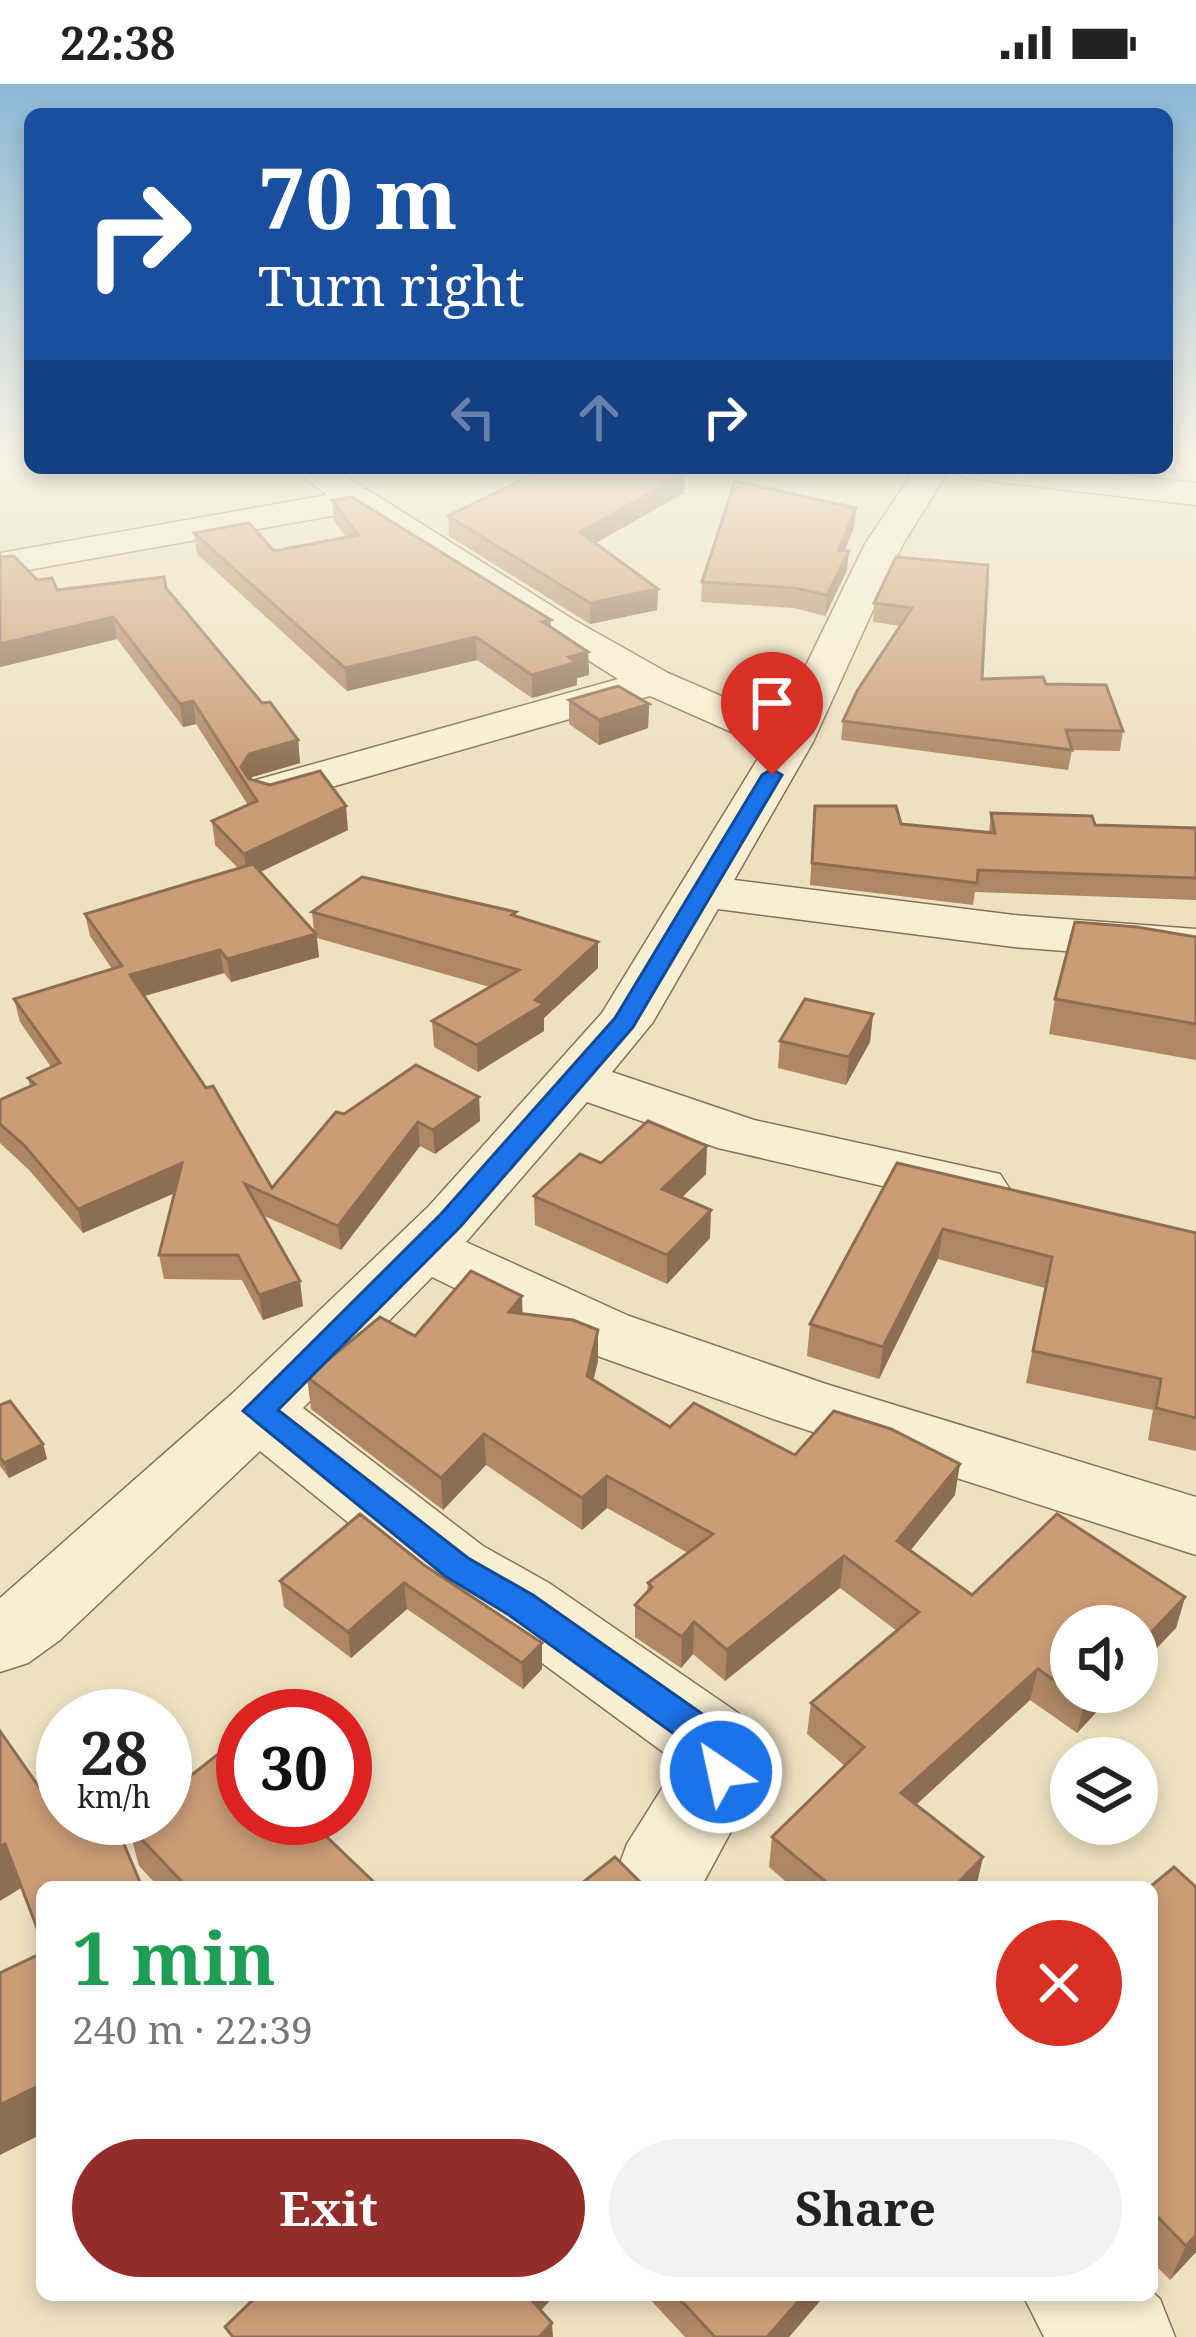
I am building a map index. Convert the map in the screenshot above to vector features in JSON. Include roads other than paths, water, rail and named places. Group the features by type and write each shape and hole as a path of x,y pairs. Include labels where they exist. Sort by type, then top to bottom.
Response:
{"street":[{"path":"461,565 653,682 791,742"},
{"path":"0,1640 32,1618 258,1411 423,1247 625,1022 791,742 874,565"},
{"path":"272,790 653,682"},
{"path":"704,892 1014,932 1196,946"},
{"path":"575,1078 739,1135 1042,1203"},
{"path":"423,1247 605,1333 801,1402 1196,1526"},
{"path":"258,1411 456,1567 521,1605 708,1738 719,1752 721,1772 657,1881"},
{"path":"1082,2301 1121,2337"}]}
